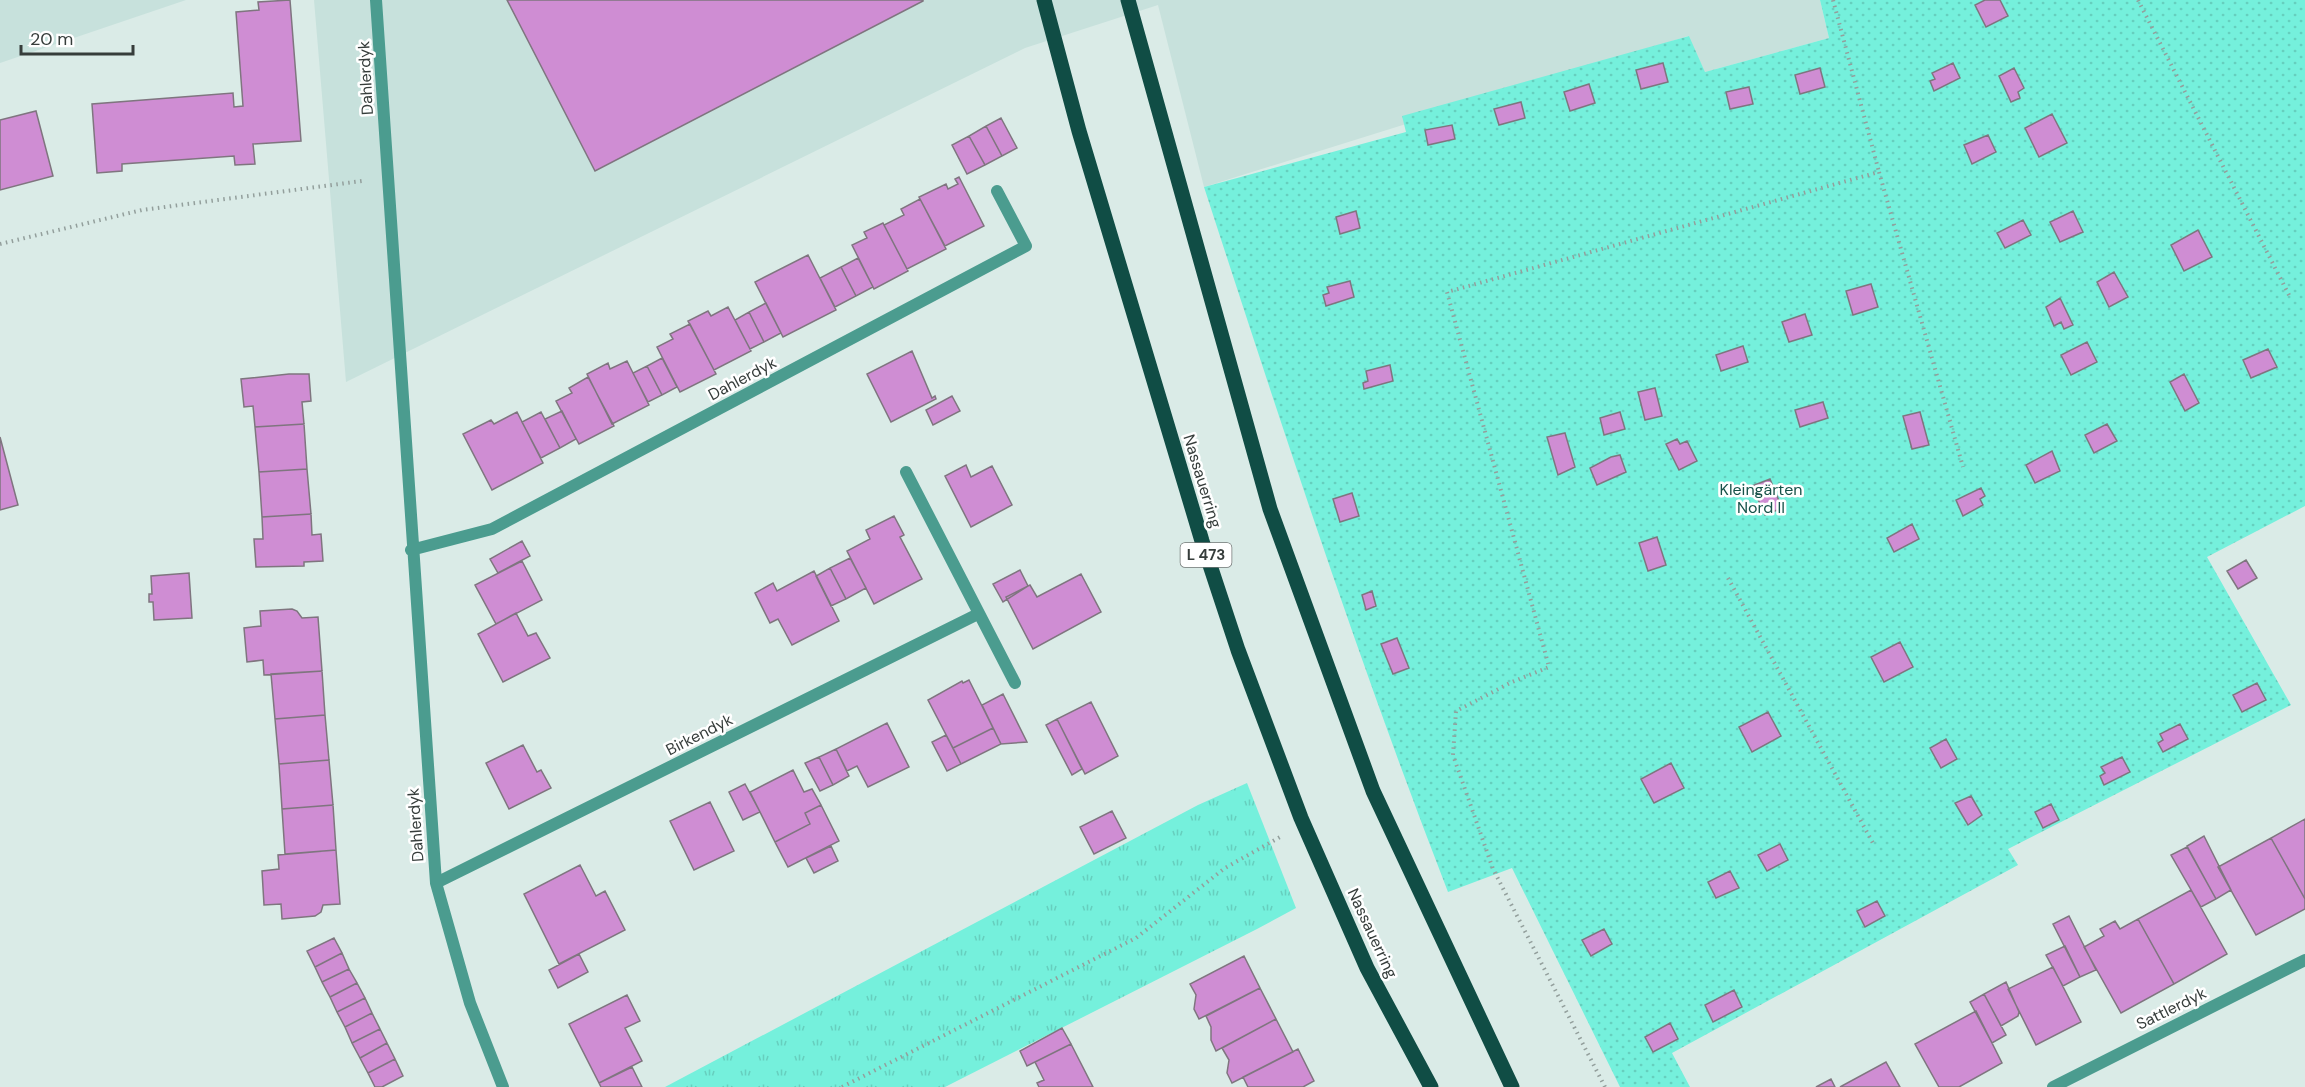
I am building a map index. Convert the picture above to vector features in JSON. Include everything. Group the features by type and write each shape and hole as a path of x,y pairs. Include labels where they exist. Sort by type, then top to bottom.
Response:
{"main road":[{"name":"Nassauerring","path":"1044,0 1086,154 1202,541 1238,650 1301,818 1367,968 1431,1087"},
{"path":"1128,0 1270,509 1373,791 1512,1087"}],"street":[{"name":"Dahlerdyk","path":"376,0 411,550 436,883 471,1003 503,1087"},
{"name":"Dahlerdyk","path":"411,550 492,529 1026,246 997,191"},
{"path":"906,472 1015,683"},
{"name":"Birkendyk","path":"436,883 978,614"},
{"name":"Sattlerdyk","path":"2053,1087 2305,960"}],"path":[{"path":"1833,0 1879,172 1964,467"},
{"path":"2138,0 2290,297"},
{"path":"1605,1087 1493,869 1453,755 1456,711 1549,667 1447,292 1879,172"},
{"path":"0,244 142,210 388,178"},
{"path":"1728,578 1874,845"},
{"path":"842,1087 1136,938 1225,868 1280,837"}],"shaded area":[{"path":"0,0 186,0 0,63"},
{"path":"314,0 1820,0 1829,38 1705,72 1688,36 1204,187 1158,5 1025,48 346,382"}],"green space":[{"name":"Kleingärten Nord II","path":"1820,0 2305,0 2305,506 2207,557 2291,705 2008,849 2018,865 1672,1053 1690,1087 1620,1087 1512,868 1448,892 1383,717 1291,453 1204,187 1406,132 1402,116 1689,36 1705,72 1829,38"},
{"path":"1247,783 1296,908 1257,929 945,1087 665,1087 1198,805"}],"building":[{"path":"290,0 301,141 253,144 255,164 235,165 234,156 122,164 122,171 97,173 92,104 233,93 234,107 243,106 236,12 259,10 258,2"},
{"path":"507,0 923,0 923,1 595,171"},
{"path":"1985,0 2000,0 2008,16 1986,27 1975,5"},
{"path":"1663,63 1668,82 1641,89 1636,70"},
{"path":"1953,63 1960,78 1934,91 1930,81 1935,79 1932,73"},
{"path":"1820,68 1825,87 1800,94 1795,75"},
{"path":"2014,68 2024,88 2018,92 2020,98 2011,102 1999,76"},
{"path":"1589,84 1595,103 1570,111 1564,92"},
{"path":"1749,87 1753,104 1730,109 1726,92"},
{"path":"1521,102 1525,118 1499,125 1494,109"},
{"path":"36,111 53,176 0,190 0,120"},
{"path":"2052,114 2067,143 2039,157 2025,128"},
{"path":"1001,118 1017,148 1002,156 986,126"},
{"path":"1452,125 1455,139 1428,145 1425,130"},
{"path":"986,126 1002,156 985,165 969,136"},
{"path":"1988,135 1996,152 1972,164 1964,145"},
{"path":"969,136 985,165 967,174 952,145"},
{"path":"959,177 984,226 945,246 919,197 946,184 948,189 958,184 955,179"},
{"path":"920,199 946,249 907,269 884,225 904,215 901,209"},
{"path":"1356,211 1360,228 1340,234 1336,217"},
{"path":"2073,211 2083,232 2060,242 2050,222"},
{"path":"2023,220 2031,235 2005,248 1997,233"},
{"path":"883,223 908,271 874,289 852,245 867,238 864,232"},
{"path":"2198,230 2212,257 2184,271 2171,245"},
{"path":"808,255 836,310 783,337 755,282"},
{"path":"858,258 873,287 856,296 841,267"},
{"path":"841,267 856,296 835,307 820,278"},
{"path":"2114,272 2128,297 2109,307 2097,282"},
{"path":"1350,281 1354,297 1326,306 1323,295 1329,293 1327,287"},
{"path":"1871,284 1878,307 1853,315 1846,291"},
{"path":"2060,298 2073,325 2064,329 2061,322 2054,326 2046,307"},
{"path":"766,303 781,333 764,342 749,312"},
{"path":"728,307 751,351 714,370 688,321 708,311 711,316"},
{"path":"749,312 764,342 750,349 735,320"},
{"path":"1805,314 1812,335 1789,342 1782,322"},
{"path":"690,324 716,374 680,392 657,347 673,339 670,334"},
{"path":"2087,342 2097,362 2071,375 2061,355"},
{"path":"1743,346 1748,362 1721,371 1716,355"},
{"path":"2268,349 2277,367 2251,378 2243,360"},
{"path":"912,351 932,398 935,396 936,399 891,422 867,374"},
{"path":"662,358 677,387 662,395 647,366"},
{"path":"627,361 649,405 612,424 587,374 608,363 610,369"},
{"path":"1390,365 1393,381 1364,389 1363,383 1368,381 1366,371"},
{"path":"647,366 662,395 648,402 633,373"},
{"path":"309,374 311,401 302,402 304,424 255,427 253,406 244,407 241,379"},
{"path":"2184,374 2199,403 2185,411 2170,382"},
{"path":"588,377 614,426 579,444 556,401 572,393 569,388"},
{"path":"1655,388 1662,416 1645,420 1638,392"},
{"path":"952,396 960,411 933,425 926,410"},
{"path":"1823,402 1828,418 1800,427 1795,410"},
{"path":"562,411 576,439 560,448 545,419"},
{"path":"517,412 543,463 492,490 463,434 491,420 494,424"},
{"path":"541,412 560,448 541,458 522,422"},
{"path":"1620,412 1625,429 1604,435 1600,418"},
{"path":"1920,412 1929,445 1912,449 1903,416"},
{"path":"304,424 307,469 259,472 255,427"},
{"path":"2107,424 2117,441 2094,453 2085,435"},
{"path":"1565,433 1575,467 1558,475 1547,437"},
{"path":"0,437 18,505 0,510"},
{"path":"1677,439 1680,444 1687,441 1697,461 1679,470 1666,444"},
{"path":"2052,451 2060,471 2035,483 2026,465"},
{"path":"1620,455 1626,472 1597,485 1590,468"},
{"path":"966,465 971,477 992,466 1012,505 971,527 945,476"},
{"path":"307,469 311,514 262,517 259,472"},
{"path":"1770,479 1782,508 1765,515 1752,486"},
{"path":"1981,488 1985,496 1980,499 1983,505 1963,516 1956,500"},
{"path":"1352,493 1359,516 1340,522 1333,499"},
{"path":"311,514 312,535 321,534 323,561 304,562 304,566 256,567 254,539 263,539 262,517"},
{"path":"894,516 904,535 900,537 922,579 874,604 847,551 870,539 866,530"},
{"path":"1912,524 1919,539 1894,552 1887,538"},
{"path":"1657,537 1666,565 1648,571 1639,543"},
{"path":"522,541 530,556 498,573 490,559"},
{"path":"850,558 866,588 846,599 830,568"},
{"path":"2246,560 2257,578 2238,589 2227,571"},
{"path":"522,561 542,600 496,624 475,585"},
{"path":"830,568 846,599 831,606 816,576"},
{"path":"1020,570 1028,586 1003,602 993,584"},
{"path":"814,571 839,621 792,645 778,619 770,623 755,593 773,583 777,591"},
{"path":"189,573 192,618 154,620 153,602 149,602 149,594 152,594 151,576"},
{"path":"1081,574 1101,612 1033,649 1006,597 1030,585 1037,597"},
{"path":"1372,591 1376,606 1366,610 1362,595"},
{"path":"292,609 297,611 302,618 318,617 322,671 264,675 263,660 247,662 244,628 261,626 260,611"},
{"path":"516,613 528,636 536,633 550,658 503,682 478,634"},
{"path":"1397,638 1409,668 1393,674 1381,644"},
{"path":"1900,642 1913,667 1884,682 1871,657"},
{"path":"322,671 325,715 275,719 271,674"},
{"path":"969,680 993,728 953,748 928,700 962,681 963,683"},
{"path":"2257,683 2266,700 2242,712 2233,695"},
{"path":"1003,694 1027,742 1001,744 982,705"},
{"path":"1091,702 1118,756 1085,774 1057,719"},
{"path":"1768,712 1781,736 1752,752 1739,727"},
{"path":"325,715 329,760 279,764 275,719"},
{"path":"1057,719 1082,769 1072,775 1046,725"},
{"path":"887,723 909,767 868,787 857,766 847,771 836,749"},
{"path":"2180,724 2188,739 2163,752 2158,743 2163,740 2160,734"},
{"path":"993,728 1001,744 961,764 953,748"},
{"path":"946,735 961,764 947,771 932,742"},
{"path":"1946,739 1957,759 1941,768 1930,748"},
{"path":"523,745 537,772 541,770 551,788 509,809 486,763"},
{"path":"836,749 849,776 833,785 819,757"},
{"path":"819,757 833,785 820,791 805,763"},
{"path":"2122,757 2130,772 2104,785 2100,776 2105,773 2101,767"},
{"path":"329,760 333,805 282,809 279,764"},
{"path":"1671,763 1684,788 1654,803 1641,779"},
{"path":"793,770 804,792 812,789 821,805 805,813 810,824 775,842 750,792"},
{"path":"745,784 760,812 743,820 729,792"},
{"path":"1971,796 1982,815 1968,825 1955,803"},
{"path":"710,802 734,851 694,870 670,821"},
{"path":"2051,804 2059,820 2043,828 2035,812"},
{"path":"333,805 336,850 285,854 282,809"},
{"path":"821,805 839,841 788,867 775,842 810,824 805,813"},
{"path":"1112,811 1126,838 1094,854 1080,827"},
{"path":"2305,819 2305,899 2271,838"},
{"path":"2204,836 2231,890 2216,899 2187,846"},
{"path":"2271,838 2305,899 2305,909 2256,935 2218,867"},
{"path":"1780,844 1788,860 1767,871 1758,855"},
{"path":"831,846 838,861 814,873 806,858"},
{"path":"2187,847 2216,899 2201,907 2171,855"},
{"path":"336,850 340,904 323,905 321,912 315,916 282,919 281,904 264,905 262,871 279,869 278,855"},
{"path":"580,865 596,896 605,891 625,930 559,964 524,894"},
{"path":"1730,871 1739,888 1716,898 1708,882"},
{"path":"2191,890 2227,954 2174,984 2138,919"},
{"path":"1877,901 1885,916 1865,927 1857,911"},
{"path":"2069,916 2096,970 2080,977 2053,924"},
{"path":"2138,919 2174,984 2121,1013 2084,947 2104,936 2100,929 2115,921 2120,929"},
{"path":"1604,929 1612,944 1591,956 1582,940"},
{"path":"334,938 342,953 315,967 307,951"},
{"path":"2065,946 2080,977 2063,986 2046,955"},
{"path":"342,953 349,969 322,982 315,967"},
{"path":"579,954 588,972 558,988 549,970"},
{"path":"1244,956 1260,988 1199,1019 1194,1009 1196,995 1190,984"},
{"path":"2053,967 2081,1022 2036,1045 2008,989"},
{"path":"349,969 357,983 330,997 322,982"},
{"path":"2006,982 2019,1012 2018,1016 2001,1026 1984,994"},
{"path":"357,983 365,998 337,1012 330,997"},
{"path":"1260,988 1276,1019 1216,1051 1206,1016"},
{"path":"1734,990 1742,1007 1713,1022 1705,1005"},
{"path":"1984,994 2006,1035 1992,1043 1970,1002"},
{"path":"627,995 640,1021 625,1028 642,1061 599,1083 569,1024"},
{"path":"365,998 372,1013 345,1027 337,1012"},
{"path":"1976,1011 2002,1063 1959,1087 1939,1087 1915,1044"},
{"path":"372,1013 380,1029 352,1043 345,1027"},
{"path":"1276,1019 1293,1052 1232,1083 1227,1073 1229,1060 1222,1048"},
{"path":"1670,1023 1678,1039 1653,1052 1645,1037"},
{"path":"1062,1028 1071,1044 1027,1066 1020,1051"},
{"path":"380,1029 387,1043 360,1058 352,1043"},
{"path":"387,1043 395,1059 368,1073 360,1058"},
{"path":"1071,1044 1093,1087 1039,1087 1037,1083 1044,1080 1035,1062"},
{"path":"1298,1049 1314,1081 1303,1087 1248,1087 1243,1077"},
{"path":"395,1059 403,1076 382,1087 375,1087 368,1073"},
{"path":"1886,1062 1900,1087 1840,1087"},
{"path":"632,1067 642,1087 601,1087 599,1083"},
{"path":"1831,1079 1835,1087 1816,1087"}]}
